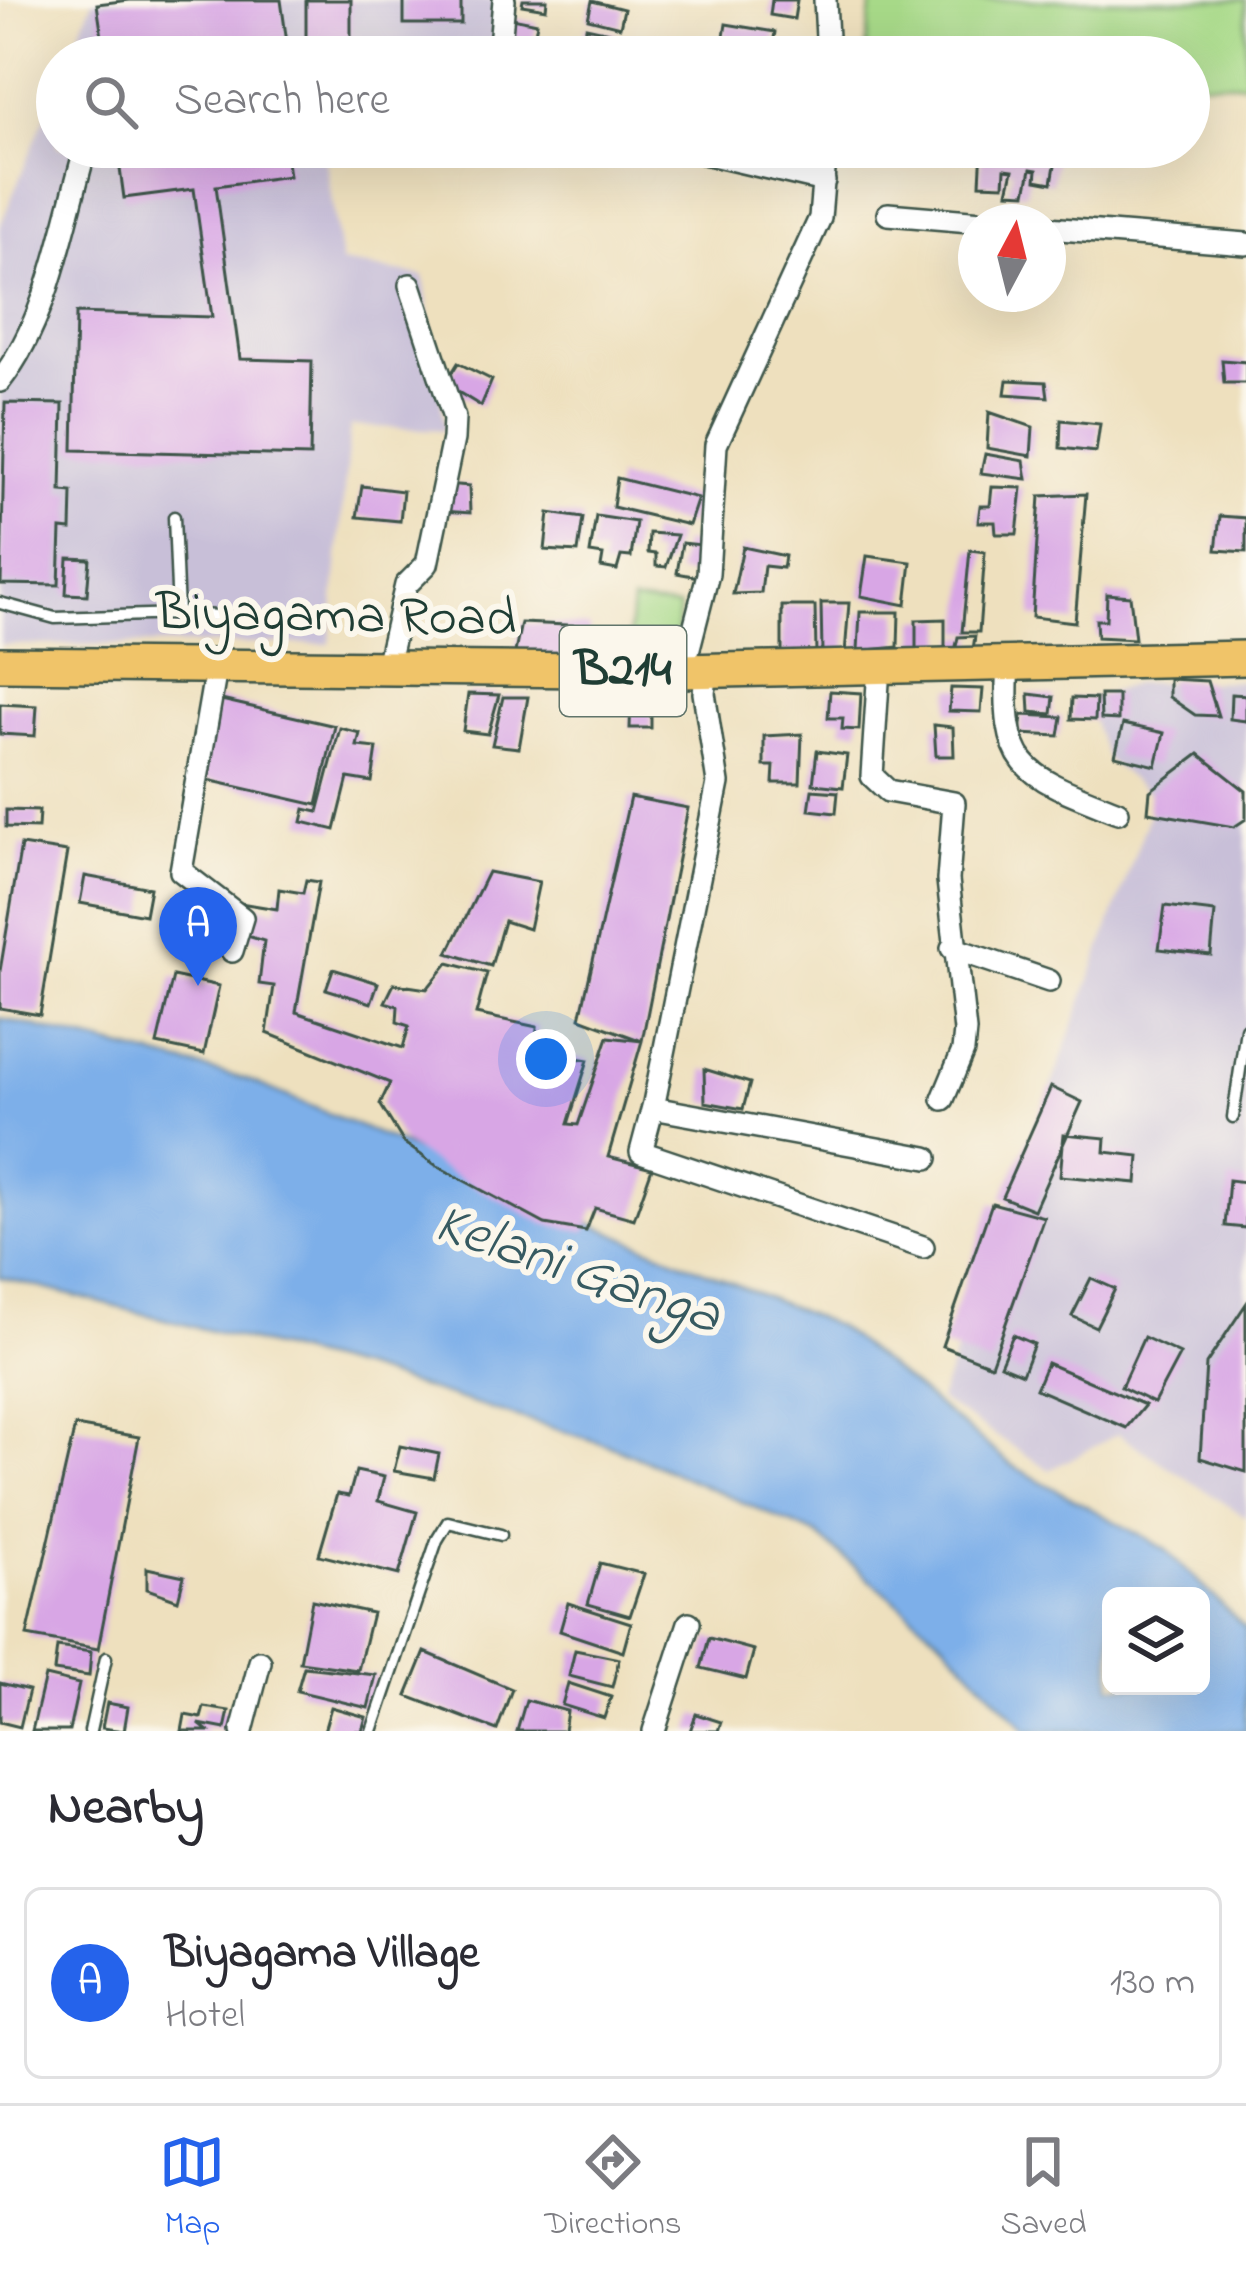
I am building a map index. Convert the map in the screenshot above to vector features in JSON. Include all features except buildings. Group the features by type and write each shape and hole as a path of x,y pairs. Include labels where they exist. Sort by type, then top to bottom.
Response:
{"main road":[{"name":"Biyagama Road","path":"0,664 695,671 1246,658"}],"street":[{"path":"501,36 504,0"},
{"path":"825,0 827,36"},
{"path":"0,381 17,359 39,309 80,168"},
{"path":"769,168 824,181"},
{"path":"825,168 820,218 716,445 708,574 695,671 704,693 718,783 641,1152 923,1247"},
{"path":"888,214 958,220"},
{"path":"1066,229 1246,244"},
{"path":"386,670 406,584 427,564 453,439 454,418 410,285"},
{"path":"1007,663 1004,724 1016,755 1044,783 1118,812"},
{"path":"879,667 872,776 888,791 954,803 948,880 952,948 965,1031 963,1051 943,1099"},
{"path":"216,669 181,871 242,918 232,951"},
{"path":"952,948 1049,981"},
{"path":"654,1103 653,1108 927,1158"},
{"path":"654,1731 689,1623"},
{"path":"242,1731 260,1662"}],"lane":[{"path":"174,517 178,614"},
{"path":"0,603 55,618 178,614 280,619"},
{"path":"1233,1117 1246,1029"},
{"path":"372,1731 437,1540 448,1522 501,1534"},
{"path":"90,1731 106,1658"}],"shaded area":[{"path":"93,0 500,0 497,36 78,36"},
{"path":"36,138 36,168 327,168 341,263 424,276 445,430 350,426 330,644 0,645 0,226"},
{"path":"1246,681 1246,1517 1118,1434 1050,1470 939,1400 1155,798 1106,759 1086,700 1136,683"}],"green space":[{"path":"872,0 1246,0 1246,83 1210,82 1210,36 868,36"},
{"path":"632,602 679,607 675,650 628,645"}],"water":[{"name":"Kelani Ganga","path":"0,1018 246,1079 838,1327 1013,1466 1165,1549 1203,1587 1102,1587 1102,1695 1210,1695 1210,1593 1246,1629 1246,1731 1027,1731 945,1642 816,1534 615,1447 363,1370 0,1277"}],"place":[{"name":"Biyagama Village","path":"198,986"}]}
